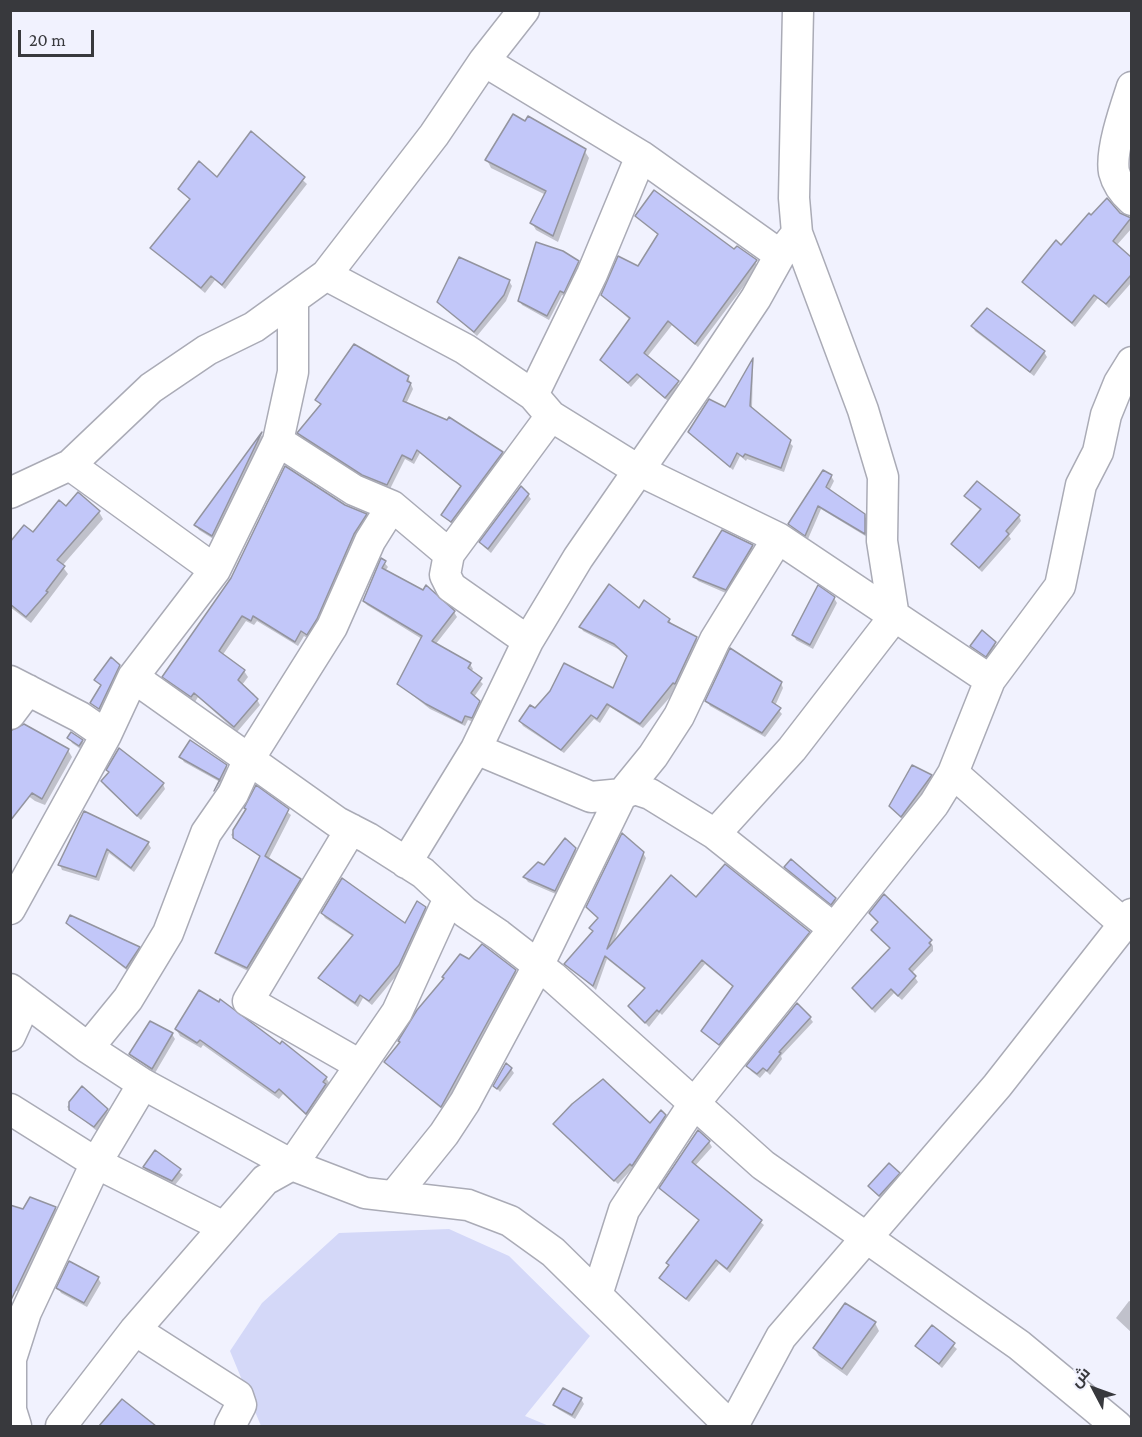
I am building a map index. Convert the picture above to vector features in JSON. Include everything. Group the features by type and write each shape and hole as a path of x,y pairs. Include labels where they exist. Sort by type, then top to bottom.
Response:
{"street":[{"path":"10,493 70,465 151,388 207,350 254,327 293,302 326,275 434,135 484,61 524,10"},
{"path":"406,863 476,749 528,641 578,558 711,366 789,244 794,198 798,10"},
{"path":"484,61 789,244 863,410 883,477 882,541 894,617 792,749 715,834"},
{"path":"1131,87 1124,112 1114,170 1120,188 1131,200"},
{"path":"528,641 451,587 445,575 449,554 542,405 592,274 641,156"},
{"path":"326,275 465,349 638,470 778,538 990,680"},
{"path":"10,909 106,735 133,677 215,570 278,441 292,372 293,302"},
{"path":"597,1295 624,1210 693,1105 934,804 953,773 990,680 1060,586 1081,485 1098,452 1110,404 1131,362"},
{"path":"278,441 354,490 392,506 449,554"},
{"path":"70,465 215,570"},
{"path":"88,1048 128,999 168,933 206,833 233,794 249,759 332,627 370,541 392,506"},
{"path":"394,1196 444,1134 465,1102 538,966 622,794 653,756 679,716 715,640 778,538"},
{"path":"133,677 351,829 423,873 449,898 538,966 763,1165 865,1239 1019,1345 1118,1426"},
{"path":"10,714 19,685 80,717 106,735"},
{"path":"476,749 591,797 622,794 635,789 650,794 715,834 833,928"},
{"path":"10,1036 18,995 88,1048 143,1084 292,1165 365,1193 468,1205 510,1221 553,1252 731,1426 781,1336 997,1086 1128,919 953,773"},
{"path":"351,829 248,1001 360,1065"},
{"path":"61,1426 135,1330 265,1180 292,1165 396,1012 449,898"},
{"path":"16,1426 11,1410 11,1359 26,1312 96,1163 143,1084"},
{"path":"10,1109 96,1163 224,1227"},
{"path":"135,1330 238,1396 241,1406 230,1426"}],"shaded area":[{"path":"449,1229 509,1256 590,1336 525,1416 549,1426 261,1426 230,1351 262,1303 339,1233"}],"building":[{"path":"513,114 525,121 528,116 586,149 553,236 530,223 546,191 485,160"},
{"path":"251,131 305,177 222,285 211,276 201,288 150,248 190,199 178,189 199,161 217,177"},
{"path":"654,190 734,249 737,246 757,260 695,344 668,321 644,353 679,381 665,398 637,374 628,383 600,360 630,318 601,295 618,256 638,266 658,234 635,216"},
{"path":"1107,198 1120,213 1131,218 1113,241 1131,257 1131,275 1106,304 1094,295 1072,323 1022,282 1056,240 1061,245 1089,213 1091,215"},
{"path":"536,242 563,251 579,261 564,293 560,291 547,316 518,301"},
{"path":"459,257 510,280 504,295 474,332 437,302"},
{"path":"987,308 1045,351 1030,372 971,326"},
{"path":"354,344 409,376 407,381 411,383 403,401 447,420 449,417 503,452 451,522 441,515 461,486 417,450 412,460 402,455 387,485 362,475 297,433 321,404 315,400"},
{"path":"753,358 750,406 791,440 781,468 745,454 743,457 737,453 730,467 688,432 709,399 725,407"},
{"path":"262,432 212,536 194,525"},
{"path":"285,466 345,505 367,514 354,534 317,619 307,635 301,631 295,642 253,616 251,621 242,616 219,651 245,670 238,680 258,699 234,727 194,693 191,697 162,677 231,578"},
{"path":"823,470 832,475 826,487 865,514 865,534 818,506 805,536 788,524"},
{"path":"977,481 1020,515 1006,531 1009,534 979,568 951,544 981,509 964,496"},
{"path":"521,486 529,494 488,549 479,542"},
{"path":"78,492 100,511 57,560 65,566 46,591 48,592 26,617 10,604 10,542 24,525 33,532 59,500 66,506"},
{"path":"722,530 753,545 726,590 693,577"},
{"path":"381,558 386,561 382,568 423,590 426,585 455,611 432,641 471,663 468,668 482,678 471,693 480,701 472,718 465,716 462,723 426,704 397,684 422,636 363,601"},
{"path":"609,584 639,608 644,600 670,619 668,622 697,637 675,684 673,683 640,724 607,704 597,719 591,715 561,750 519,721 530,705 535,708 550,691 564,663 613,688 627,656 614,644 579,627"},
{"path":"818,585 835,597 810,645 792,635"},
{"path":"982,630 996,642 986,657 970,646"},
{"path":"730,648 782,682 772,702 781,708 762,733 705,701"},
{"path":"111,657 120,665 99,709 90,703 101,685 94,680"},
{"path":"24,724 69,749 42,799 32,793 10,821 10,731"},
{"path":"71,732 83,740 79,746 67,738"},
{"path":"190,740 227,765 220,780 179,757"},
{"path":"119,748 164,783 137,816 101,781 109,772 106,770"},
{"path":"912,765 932,775 901,817 889,806"},
{"path":"256,785 289,809 265,856 301,879 247,968 215,953 260,856 233,838 233,830 246,809 244,808"},
{"path":"84,811 149,842 131,868 107,849 96,877 58,865"},
{"path":"622,833 644,852 607,949 671,875 696,897 725,864 810,932 719,1045 701,1031 733,986 702,960 659,1012 657,1010 645,1023 628,1006 645,988 605,956 593,986 564,964 593,931 589,928 598,918 586,907"},
{"path":"565,838 576,848 555,891 523,877 538,862 544,865"},
{"path":"791,859 836,898 831,905 784,867"},
{"path":"342,878 405,923 417,901 426,907 399,965 369,1001 360,995 355,1003 318,978 353,935 321,913"},
{"path":"884,894 932,940 929,943 931,945 909,969 916,976 898,996 891,989 872,1009 852,988 890,948 871,930 878,922 869,913"},
{"path":"70,915 140,947 126,968 66,923"},
{"path":"482,944 516,970 441,1107 384,1062 400,1042 398,1041 417,1010 444,978 442,977 460,954 469,959"},
{"path":"199,990 219,1002 220,999 280,1044 282,1041 327,1077 323,1082 326,1084 306,1114 279,1089 275,1093 200,1040 197,1043 175,1029"},
{"path":"797,1003 811,1017 779,1052 781,1053 767,1071 763,1068 757,1074 746,1066"},
{"path":"150,1021 173,1033 152,1069 129,1054"},
{"path":"506,1063 512,1068 497,1089 493,1086"},
{"path":"603,1079 650,1123 661,1110 666,1115 632,1166 630,1164 614,1181 553,1124 572,1104"},
{"path":"82,1086 108,1109 94,1127 69,1110 69,1102"},
{"path":"698,1130 710,1141 692,1162 762,1220 727,1269 716,1260 686,1299 659,1278 669,1265 666,1263 699,1220 659,1188"},
{"path":"155,1150 181,1169 172,1181 143,1167"},
{"path":"889,1163 900,1173 879,1196 868,1186"},
{"path":"30,1197 56,1207 10,1302 10,1205 23,1209"},
{"path":"69,1261 99,1277 84,1303 56,1288"},
{"path":"845,1303 876,1322 842,1369 813,1348"},
{"path":"932,1325 955,1343 939,1364 915,1346"},
{"path":"563,1388 582,1398 572,1415 553,1405"},
{"path":"122,1399 156,1426 99,1426"}]}
